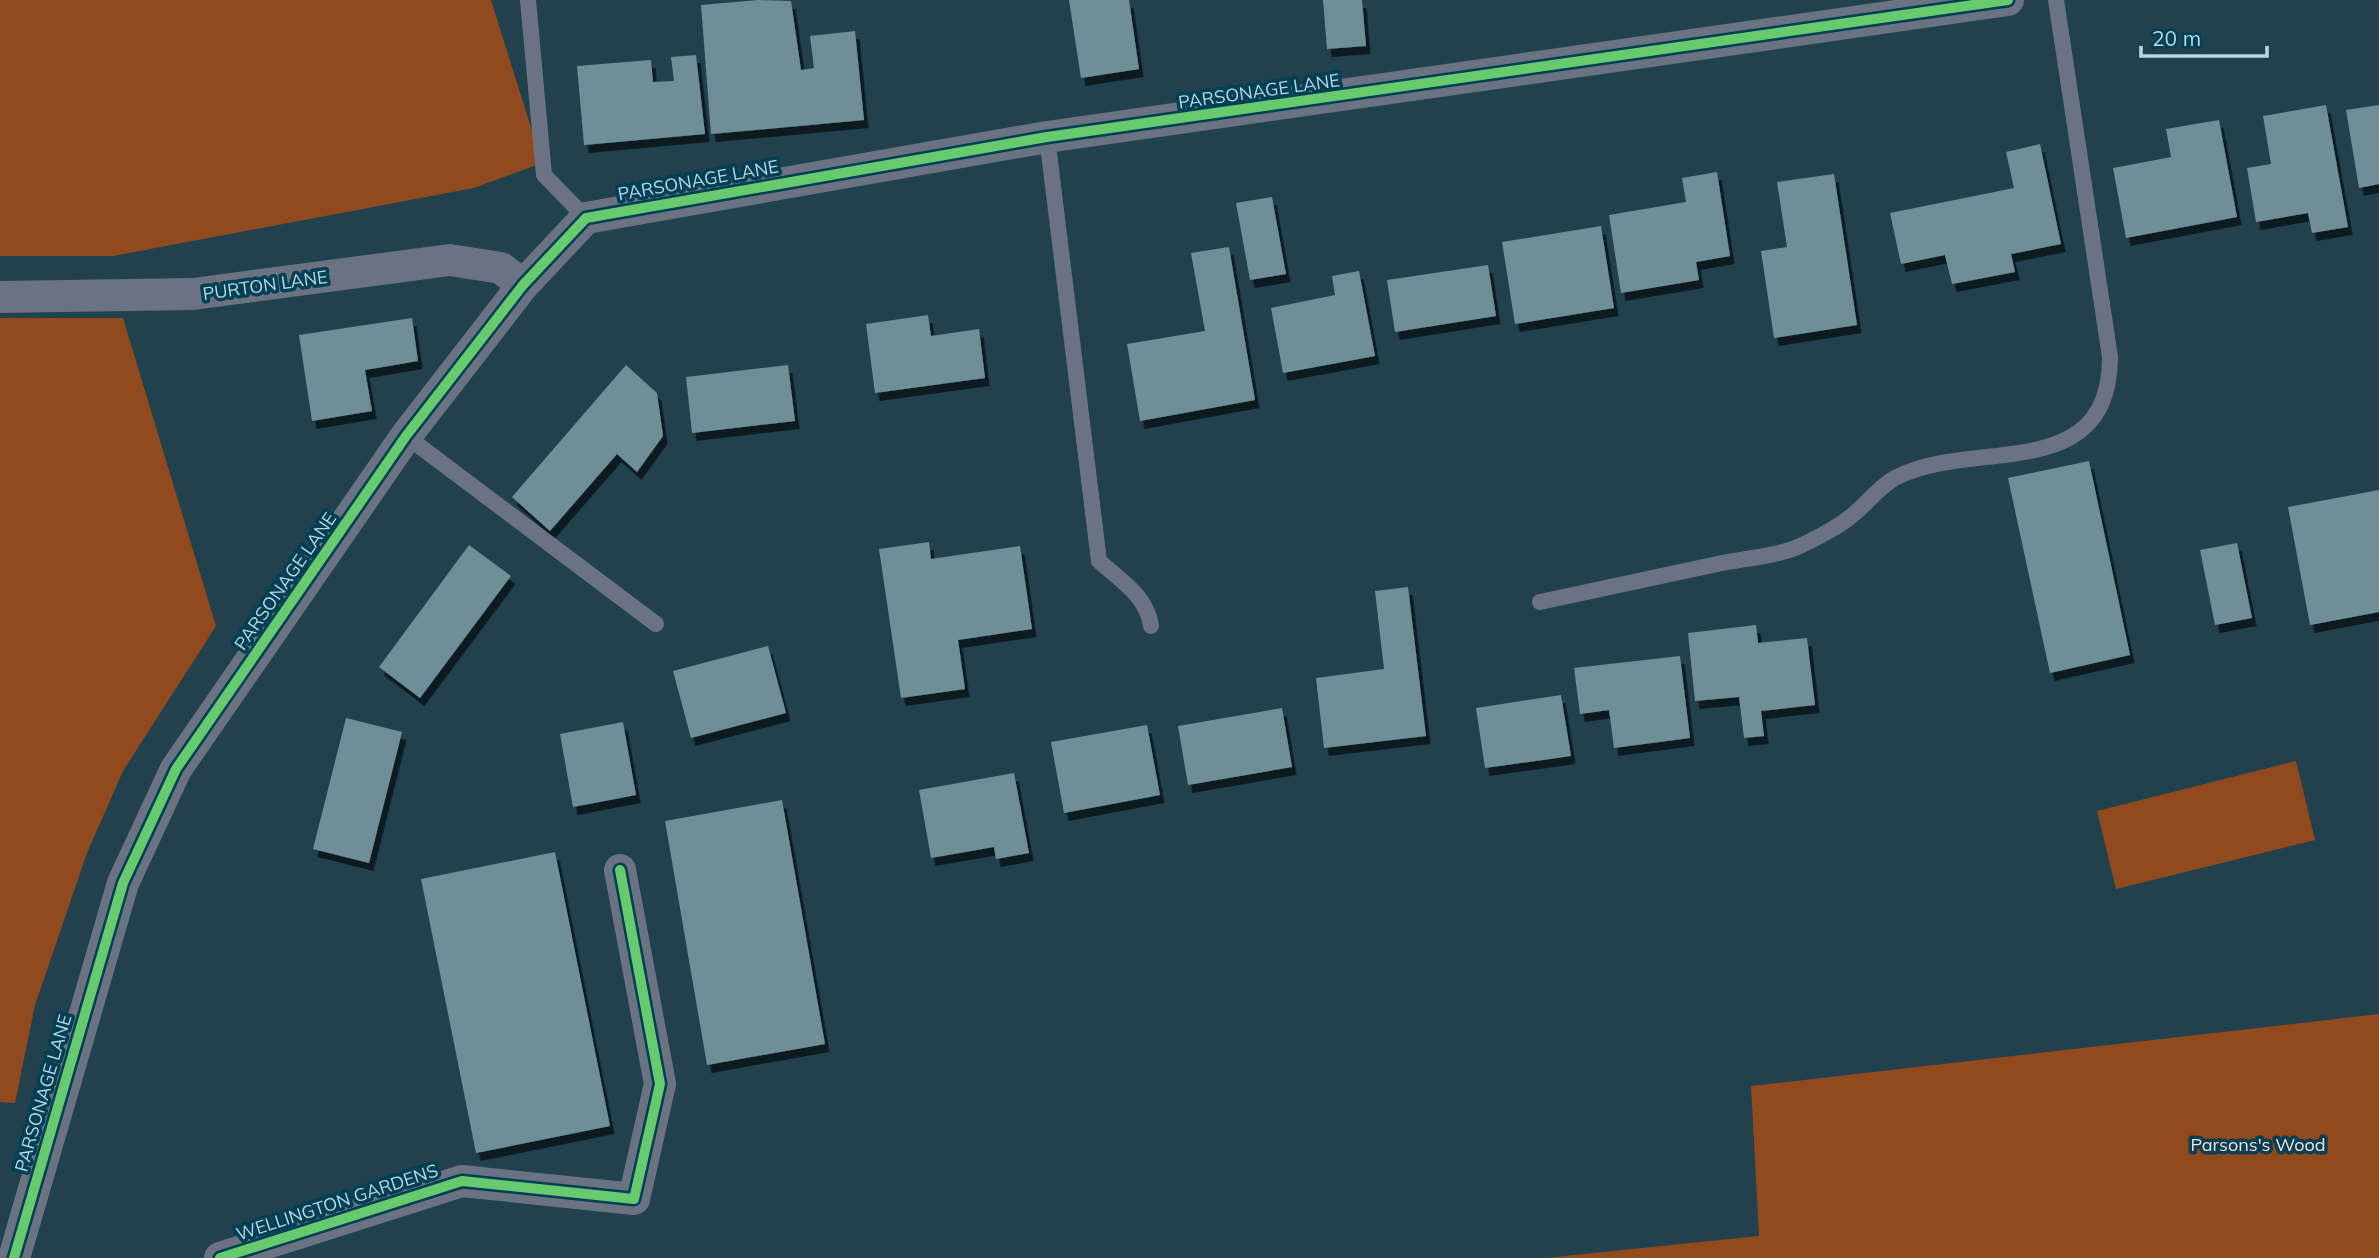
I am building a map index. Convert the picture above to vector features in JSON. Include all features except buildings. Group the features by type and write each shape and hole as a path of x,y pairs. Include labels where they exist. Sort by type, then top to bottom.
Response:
{"street":[{"name":"PARSONAGE LANE","path":"14,1258 123,883 176,768 407,436 523,285 586,218 1047,138 2008,0"},
{"name":"PURTON LANE","path":"0,297 194,294 450,260 501,268 523,285"},
{"name":"WELLINGTON GARDENS","path":"220,1258 462,1181 634,1199 660,1084 620,870"}],"lane":[{"path":"528,0 544,175 586,218"},
{"path":"1540,602 1798,547 1854,515 1894,478 1945,461 2043,451 2065,441 2088,423 2101,404 2110,380 2110,357 2056,0"},
{"path":"1047,138 1099,561 1139,596 1150,614 1151,626"},
{"path":"407,436 656,624"}],"green space":[{"path":"0,0 491,0 542,163 474,188 113,256 0,256"},
{"path":"0,318 123,318 216,626 123,771 87,853 35,1005 15,1103 0,1102"},
{"path":"2296,761 2315,840 2116,889 2097,811"},
{"name":"Parsons's Wood","path":"2379,1014 2379,1258 1545,1258 1759,1236 1751,1086"}],"cycle path":[{"path":"14,1258 123,883 176,769 406,436 523,285 586,218 1047,137 2008,0"},
{"path":"220,1258 462,1181 634,1199 660,1084 620,870"}]}
